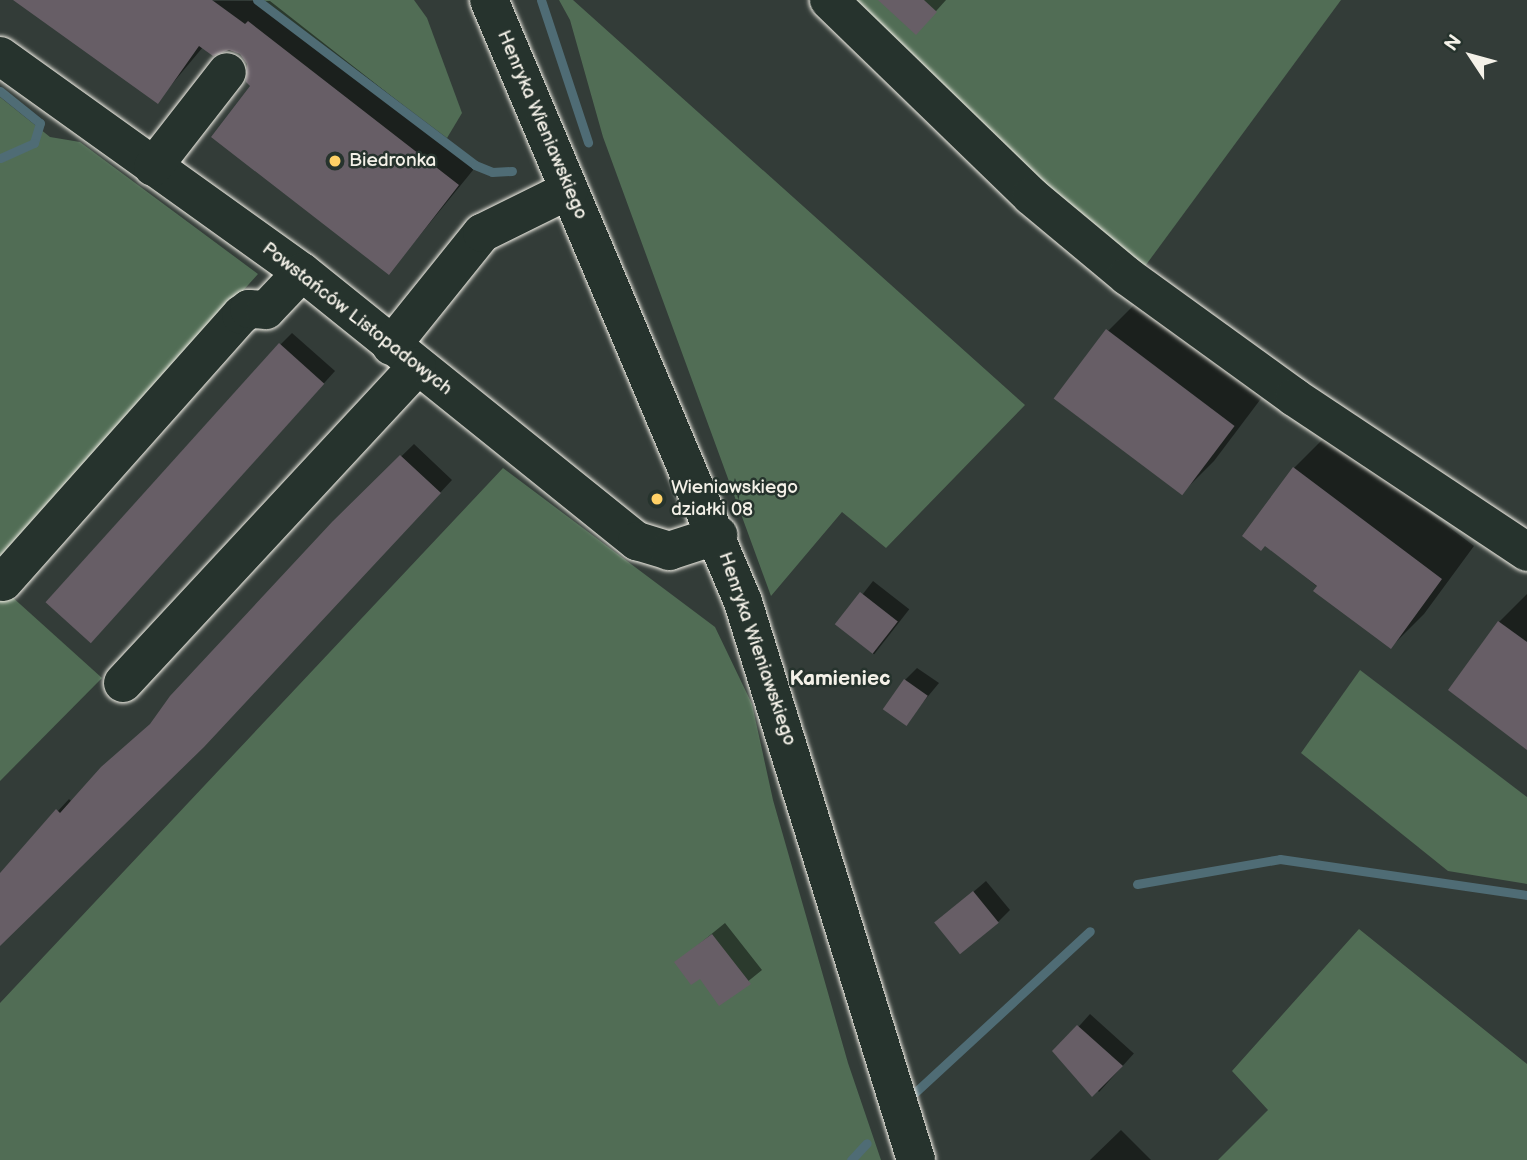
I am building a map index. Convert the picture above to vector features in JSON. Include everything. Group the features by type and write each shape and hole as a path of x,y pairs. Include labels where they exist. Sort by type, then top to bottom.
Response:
{"street":[{"name":"Henryka Wieniawskiego","path":"489,0 718,535 768,673 916,1160"},
{"path":"829,0 1031,196 1127,276 1294,397 1527,552"},
{"name":"Powstańców Listopadowych","path":"0,56 302,272 637,541 668,551 718,535"},
{"path":"153,167 227,72"},
{"path":"123,683 404,356 482,233 569,190"},
{"path":"3,582 241,315 249,309 266,310 302,272"}],"green space":[{"path":"264,0 414,0 427,18 462,113 447,138"},
{"path":"559,0 573,0 1025,405 886,548 842,512 771,596 603,137 570,20"},
{"path":"846,0 1341,0 1140,273"},
{"path":"0,97 50,137 80,142 258,274 0,560"},
{"path":"503,468 715,627 752,704 773,800 848,1063 881,1160 0,1160 0,1003"},
{"path":"0,586 102,678 0,781"},
{"path":"1360,670 1527,797 1527,884 1448,871 1301,753"},
{"path":"1359,929 1527,1064 1527,1160 1218,1160 1268,1110 1232,1071"}],"building":[{"name":"Biedronka","path":"13,0 212,0 245,24 248,21 459,185 389,275 211,137 250,86 246,82 247,64 240,54 229,50 213,56 199,46 158,104"},
{"path":"878,0 924,0 937,12 916,35"},
{"path":"1106,329 1235,426 1182,495 1054,398"},
{"path":"279,343 324,384 91,643 45,602"},
{"path":"400,455 441,493 204,747 0,946 0,873 56,809 60,813 101,767 150,724 170,696 332,522"},
{"path":"1293,467 1442,579 1391,649 1313,591 1317,586 1265,546 1261,551 1242,536"},
{"path":"860,592 898,622 873,654 835,624"},
{"path":"1498,621 1527,642 1527,750 1448,690"},
{"path":"904,679 928,696 907,726 883,709"},
{"path":"973,891 999,923 960,954 934,922"},
{"path":"712,934 751,984 719,1006 700,979 691,985 674,962"},
{"path":"1077,1025 1123,1066 1092,1097 1052,1051"}],"waterway":[{"path":"257,0 475,165 492,172 512,171"},
{"path":"541,0 588,142"},
{"path":"0,91 40,123 34,143 0,158"},
{"path":"1137,884 1280,859 1527,895"},
{"path":"909,1098 1090,931"},
{"path":"851,1160 867,1143"}],"place":[{"name":"Biedronka","path":"335,161"},
{"name":"Wieniawskiego działki 08","path":"657,499"}],"district":[{"name":"Kamieniec","path":"840,679"}]}
